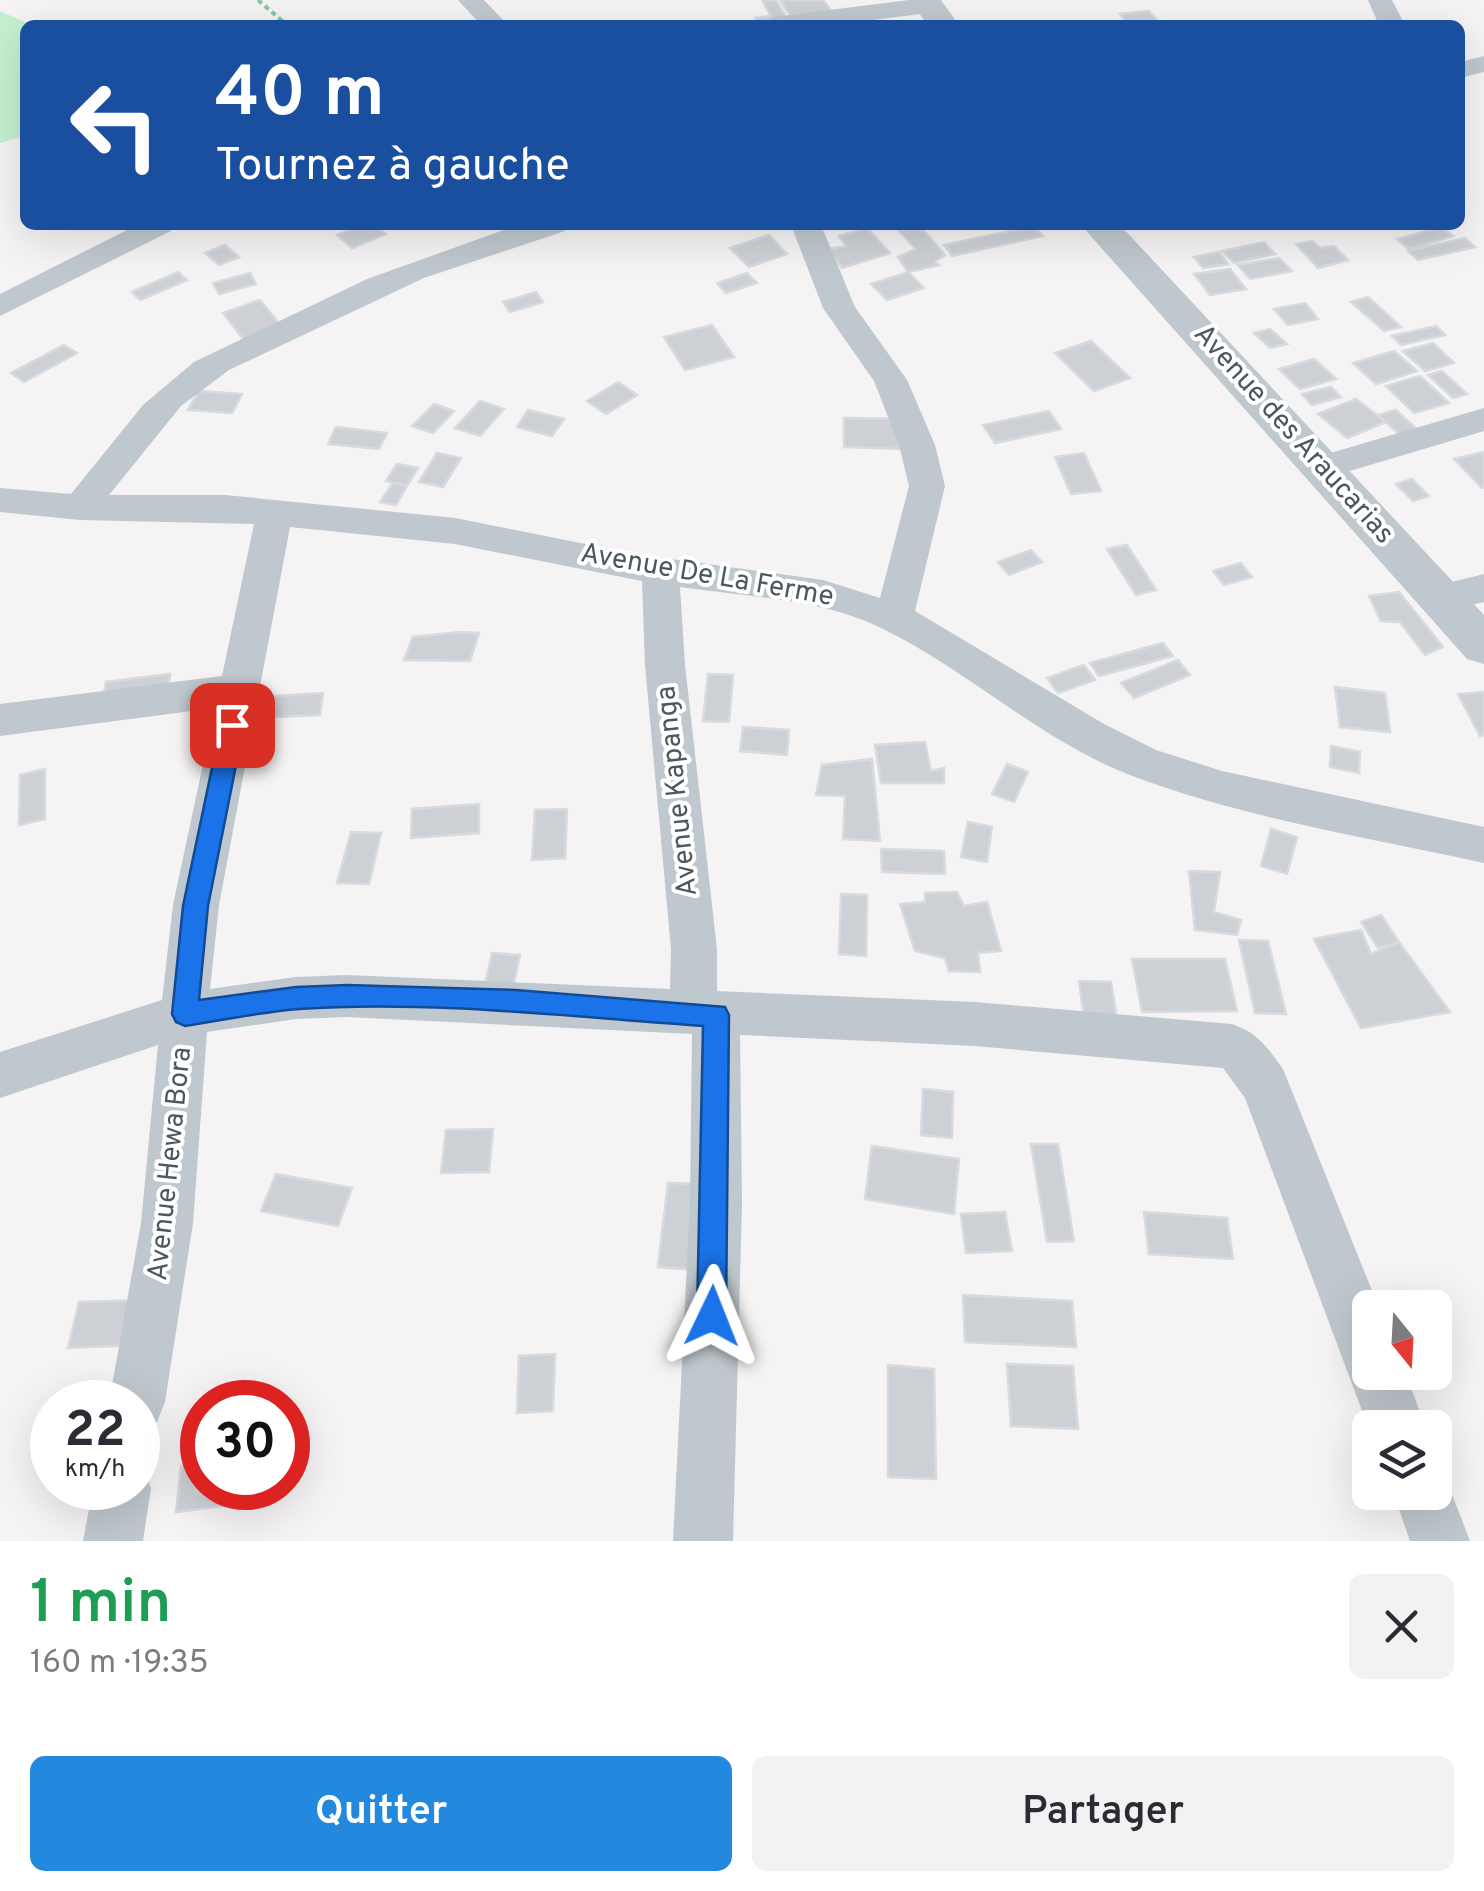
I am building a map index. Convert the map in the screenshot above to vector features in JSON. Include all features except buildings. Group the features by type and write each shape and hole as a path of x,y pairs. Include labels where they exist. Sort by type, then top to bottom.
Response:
{"street":[{"path":"470,0 490,20"},
{"path":"827,20 933,10"},
{"path":"0,306 150,230"},
{"path":"80,508 159,410 211,365 320,311 500,240 536,230"},
{"path":"808,230 839,308 890,380 917,444 927,486 894,617"},
{"name":"Avenue des Araucarias","path":"1114,230 1484,646"},
{"path":"1323,467 1484,420"},
{"name":"Avenue De La Ferme","path":"0,500 80,508 276,512 455,531 660,570 823,594 894,617 1089,736 1142,762 1222,788 1484,846"},
{"name":"Avenue Hewa Bora","path":"141,1380 166,1234 196,906 276,512"},
{"name":"Avenue Kapanga","path":"660,570 665,664 694,949 705,1014 716,1203 703,1541"},
{"path":"1441,598 1484,588"},
{"path":"0,720 240,689"},
{"path":"0,1075 185,1014 296,998 347,996 976,1024 1232,1046 1244,1054 1265,1085 1352,1308"},
{"path":"113,1541 118,1510"},
{"path":"1429,1510 1440,1541"}],"path":[{"path":"258,0 281,20"}],"green space":[{"path":"0,11 21,20 20,137 0,143"}],"route":[{"path":"232,725 196,906 185,1014 296,998 347,996 716,1015 712,1316"}]}
